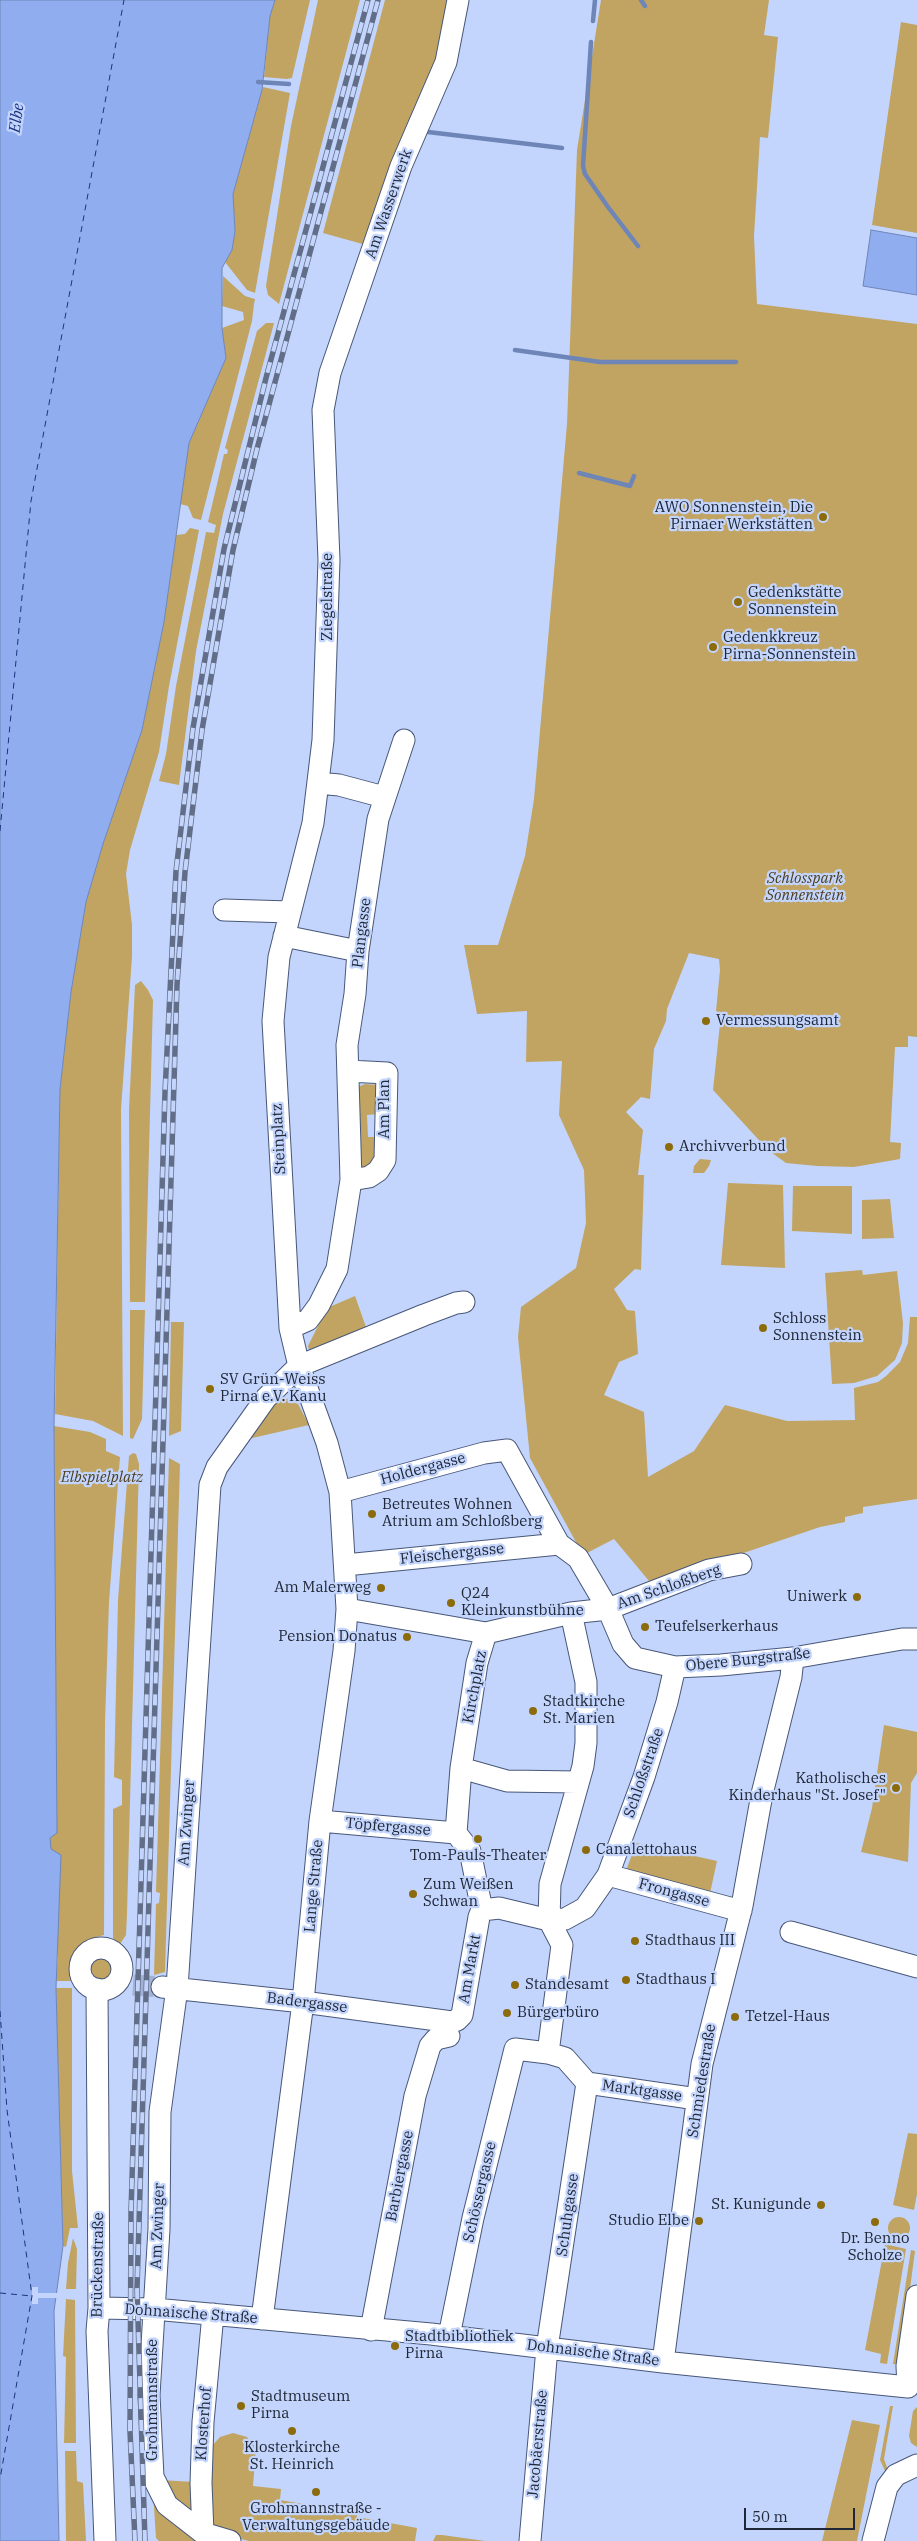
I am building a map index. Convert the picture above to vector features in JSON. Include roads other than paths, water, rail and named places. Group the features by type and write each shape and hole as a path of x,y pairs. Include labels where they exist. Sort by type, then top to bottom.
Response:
{"street":[{"name":"Am Wasserwerk","path":"323,410 330,373 401,166 415,128 444,68 458,0"},
{"name":"Ziegelstraße","path":"318,783 325,712 329,560 323,410"},
{"name":"Plangasse","path":"348,1071 347,1045 355,994 358,951 378,819 404,740"},
{"path":"318,783 339,785 384,796"},
{"name":"Steinplatz","path":"318,783 313,824 276,973 273,1021 290,1328 299,1366 330,1455"},
{"path":"224,910 290,912"},
{"path":"284,936 358,951"},
{"path":"290,1328 308,1320 319,1305 337,1269 351,1180 348,1071"},
{"name":"Am Plan","path":"348,1071 387,1073 385,1160 378,1171 368,1177 351,1180"},
{"path":"299,1366 456,1302 464,1302"},
{"name":"Am Zwinger","path":"154,2309 158,2229 160,2112 210,1485 217,1466 266,1398 299,1366"},
{"name":"Holdergasse","path":"340,1492 484,1453 507,1450"},
{"name":"Am Schloßberg","path":"507,1450 559,1544 578,1558 611,1617 656,1589 709,1570 741,1564"},
{"name":"Lange Straße","path":"262,2319 303,2002 320,1821 344,1651 347,1608 340,1492 330,1455"},
{"name":"Fleischergasse","path":"345,1565 559,1544"},
{"path":"347,1608 486,1633"},
{"path":"571,1613 586,1682 586,1743 583,1766 550,1884 549,1920 562,1945 548,2052 565,2058 587,2083"},
{"name":"Kirchplatz","path":"456,1832 461,1768 477,1663 486,1633 571,1613 611,1617"},
{"name":"Obere Burgstraße","path":"611,1617 622,1644 635,1658 675,1667 793,1658 902,1638 917,1639"},
{"name":"Schmiedestraße","path":"663,2362 697,2099 707,2037 741,1909 762,1794 791,1676 793,1658"},
{"name":"Schloßstraße","path":"607,1876 644,1777 667,1702 675,1667"},
{"path":"461,1768 507,1781 578,1782"},
{"name":"Töpfergasse","path":"320,1821 456,1832"},
{"name":"Am Markt","path":"450,2029 462,2015 479,1917 482,1910 470,1851 456,1832"},
{"path":"482,1910 499,1908 549,1920 565,1918 585,1908 607,1876"},
{"name":"Frongasse","path":"607,1876 741,1909"},
{"path":"791,1932 917,1967"},
{"name":"Brückenstraße","path":"105,2541 97,2331 114,1987"},
{"name":"Badergasse","path":"170,1987 303,2002 450,2029"},
{"name":"Barbiergasse","path":"371,2330 415,2096 426,2057 436,2039 450,2029"},
{"name":"Schössergasse","path":"449,2336 473,2218 515,2049 548,2052"},
{"name":"Marktgasse","path":"587,2083 697,2099"},
{"name":"Schuhgasse","path":"547,2348 587,2083"},
{"path":"913,2391 907,2366 917,2296"},
{"name":"Dohnaische Straße","path":"99,2308 154,2309 449,2336 913,2391"},
{"name":"Grohmannstraße","path":"154,2309 149,2395 153,2477 167,2505 203,2533 230,2541"},
{"name":"Klosterhof","path":"203,2533 201,2483 213,2314"},
{"name":"Jacobäerstraße","path":"530,2541 547,2348"},
{"path":"873,2541 887,2487 896,2475 915,2466"},
{"path":"886,2541 898,2493 915,2466"}],"water":[{"name":"Elbe","path":"0,0 275,0 270,16 262,90 233,194 235,231 232,250 222,268 222,328 226,358 189,443 164,622 142,730 103,844 86,902 71,992 60,1089 54,1426 57,1833 50,1838 51,1849 61,1855 56,1988 63,2246 54,2311 59,2541 0,2541"},
{"path":"871,230 917,238 917,295 863,286"}],"waterway":[{"path":"593,21 595,0"},
{"path":"641,0 645,6"},
{"path":"591,42 583,166 585,174 638,246"},
{"path":"258,82 289,84"},
{"path":"428,132 562,148"},
{"path":"515,350 600,362 736,362"},
{"path":"579,473 630,486 634,476"}],"tunnel":[{"path":"133,1985 162,1987"}],"railway":[{"path":"135,2541 130,2431 131,2212 165,1092 176,871 193,728 224,549 266,378 368,0"},
{"path":"145,2541 137,2288 177,985 185,872 202,730 233,550 257,449 378,0"}],"place":[{"name":"AWO Sonnenstein, Die Pirnaer Werkstätten","path":"823,517"},
{"name":"Gedenkstätte Sonnenstein","path":"738,602"},
{"name":"Gedenkkreuz Pirna-Sonnenstein","path":"713,647"},
{"name":"Vermessungsamt","path":"706,1021"},
{"name":"Archivverbund","path":"669,1147"},
{"name":"Schloss Sonnenstein","path":"763,1328"},
{"name":"SV Grün-Weiss Pirna e.V. Kanu","path":"210,1389"},
{"name":"Betreutes Wohnen Atrium am Schloßberg","path":"372,1514"},
{"name":"Am Malerweg","path":"381,1588"},
{"name":"Uniwerk","path":"857,1597"},
{"name":"Q24 Kleinkunstbühne","path":"451,1603"},
{"name":"Teufelserkerhaus","path":"645,1627"},
{"name":"Pension Donatus","path":"407,1637"},
{"name":"Stadtkirche St. Marien","path":"533,1711"},
{"name":"Katholisches Kinderhaus \"St. Josef\"","path":"896,1788"},
{"name":"Tom-Pauls-Theater","path":"478,1839"},
{"name":"Canalettohaus","path":"586,1850"},
{"name":"Zum Weißen Schwan","path":"413,1894"},
{"name":"Stadthaus III","path":"635,1941"},
{"name":"Stadthaus I","path":"626,1980"},
{"name":"Standesamt","path":"515,1985"},
{"name":"Bürgerbüro","path":"507,2013"},
{"name":"Tetzel-Haus","path":"735,2017"},
{"name":"St. Kunigunde","path":"821,2205"},
{"name":"Studio Elbe","path":"699,2221"},
{"name":"Dr. Benno Scholze","path":"875,2222"},
{"name":"Stadtbibliothek Pirna","path":"395,2346"},
{"name":"Stadtmuseum Pirna","path":"241,2406"},
{"name":"Klosterkirche St. Heinrich","path":"292,2431"},
{"name":"Grohmannstraße - Verwaltungsgebäude","path":"316,2492"}],"park label":[{"name":"Schlosspark Sonnenstein","path":"805,888"},
{"name":"Elbspielplatz","path":"102,1478"}]}
